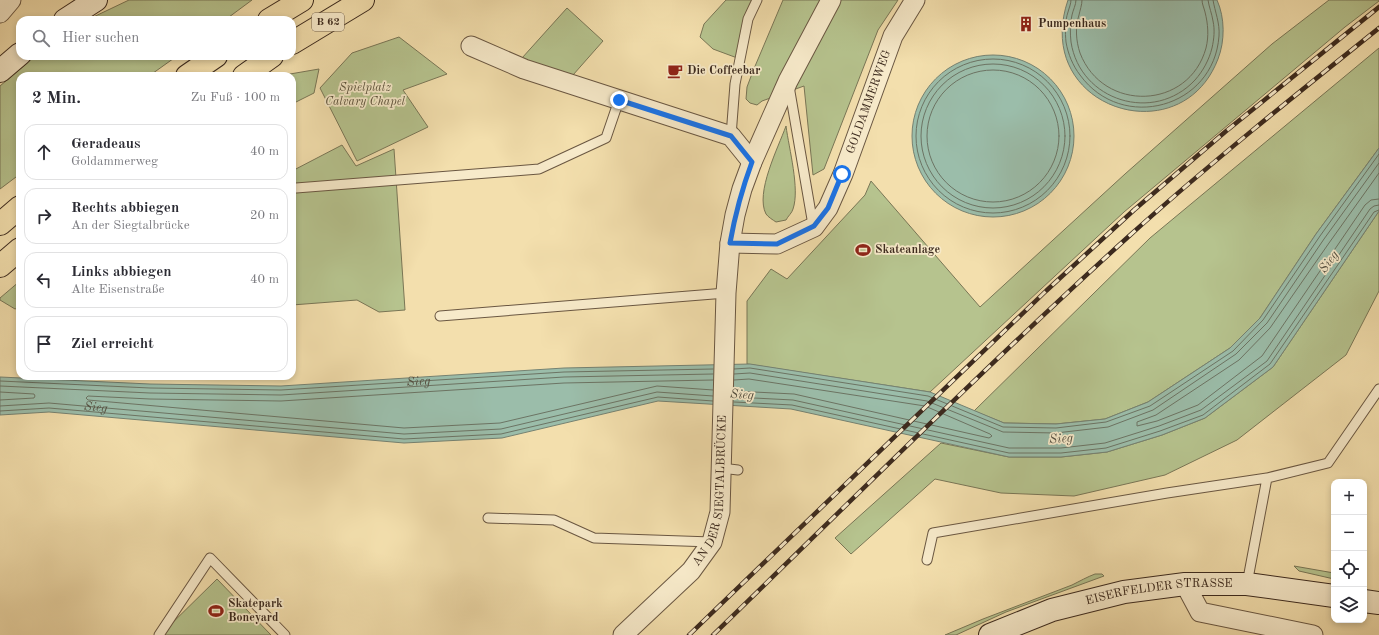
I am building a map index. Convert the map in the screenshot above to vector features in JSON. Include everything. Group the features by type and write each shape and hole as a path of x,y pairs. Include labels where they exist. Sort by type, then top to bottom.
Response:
{"highway":[{"name":"B 62","path":"276,16 302,0"},
{"name":"B 62","path":"296,41 363,0"},
{"path":"193,72 210,60"},
{"path":"250,72 266,60"},
{"path":"0,224 16,210"},
{"path":"0,266 16,252"}],"main road":[{"path":"71,16 96,0"},
{"path":"0,71 16,57"},
{"name":"EISERFELDER STRASSE","path":"990,635 1052,610 1124,592 1185,584 1247,584 1331,596"},
{"path":"1367,601 1379,603"}],"street":[{"path":"0,13 11,0"},
{"name":"AN DER SIEGTALBRÜCKE","path":"623,635 690,571 712,542 730,469 726,293 730,243 735,215 742,188 752,162 788,81 831,0"},
{"name":"GOLDAMMERWEG","path":"730,243 777,244 814,226 828,208 893,36 915,0"},
{"path":"471,46 524,69 731,136 752,162"},
{"path":"1185,584 1200,612 1313,635"}],"lane":[{"path":"731,136 736,78 748,19 757,0"},
{"path":"788,81 814,226"},
{"path":"296,188 539,169 606,138 619,100"},
{"path":"440,316 726,293"},
{"path":"927,560 933,532 1267,478 1328,464 1379,389"},
{"path":"1247,584 1267,478"},
{"path":"488,518 554,520 594,538 712,542"},
{"path":"159,635 210,558 285,635"}],"green space":[{"path":"129,0 252,0 230,16 95,16"},
{"path":"726,0 757,0 740,59 713,49 700,37 704,24"},
{"path":"783,0 898,0 878,30 824,169 813,175 804,86 762,101 757,105 750,103 746,99 747,87"},
{"path":"1329,0 1379,1 1345,27 1124,212 930,392 747,364 747,301 771,269 787,279 865,195 871,181 980,307 1125,174 1272,44"},
{"path":"567,8 603,41 573,75 529,63 522,58"},
{"name":"Spielplatz Calvary Chapel","path":"399,37 447,74 403,90 428,127 357,161 320,88 352,53"},
{"path":"1379,48 1379,148 1316,234 1260,318 1230,348 1148,402 1105,419 1056,424 1004,423 974,411 1150,238"},
{"path":"30,60 171,60 155,72 16,72"},
{"path":"319,69 314,93 296,102 296,73"},
{"path":"16,72 16,177 0,189 0,86"},
{"path":"786,126 795,180 795,201 786,220 776,222 766,214 763,205 763,194 773,158"},
{"path":"342,145 356,166 394,149 405,310 379,312 357,300 296,305 296,169"},
{"path":"1379,211 1379,291 1346,355 1237,440 1165,475 1074,496 1001,493 935,479 851,554 835,538 941,443 1009,457 1061,457 1107,452 1162,435 1205,418 1273,367"},
{"path":"16,284 16,309 0,300 0,298"},
{"path":"1294,566 1331,572 1331,578 1299,571"},
{"path":"1095,574 1102,574 1104,576 1006,612 956,635 945,635 1072,585"},
{"name":"Skatepark Boneyard","path":"217,579 271,635 160,635"}],"water":[{"path":"1068,0 1217,0 1223,22 1222,45 1218,59 1199,89 1174,106 1145,111 1115,106 1089,92 1071,68 1062,38"},
{"path":"985,55 1001,55 1017,58 1031,64 1044,73 1056,85 1065,98 1071,112 1074,136 1073,152 1065,174 1056,187 1044,199 1031,208 1017,214 1001,217 985,217 969,214 955,208 942,199 930,187 921,174 915,160 912,144 912,128 915,112 921,98 930,85 942,73 955,64 969,58"},
{"name":"Sieg","path":"1379,148 1379,211 1273,367 1205,418 1162,435 1107,452 1061,457 1009,457 791,409 658,401 502,438 404,443 49,412 0,415 0,377 16,378 16,380 281,386 564,368 750,364 930,392 1004,423 1056,424 1105,419 1148,402 1230,348 1260,318 1316,234"}],"railway":[{"path":"689,635 1046,291 1134,210 1225,132 1379,7"},
{"path":"713,635 971,384 1128,237 1221,157 1379,28"}],"place":[{"name":"Pumpenhaus","path":"1026,24"},
{"name":"Die Coffeebar","path":"675,71"},
{"name":"Skateanlage","path":"863,250"},
{"name":"Skatepark Boneyard","path":"216,611"}],"route":[{"path":"619,100 731,136 752,162 742,188 730,243 777,244 814,226 828,208 842,174"}]}
